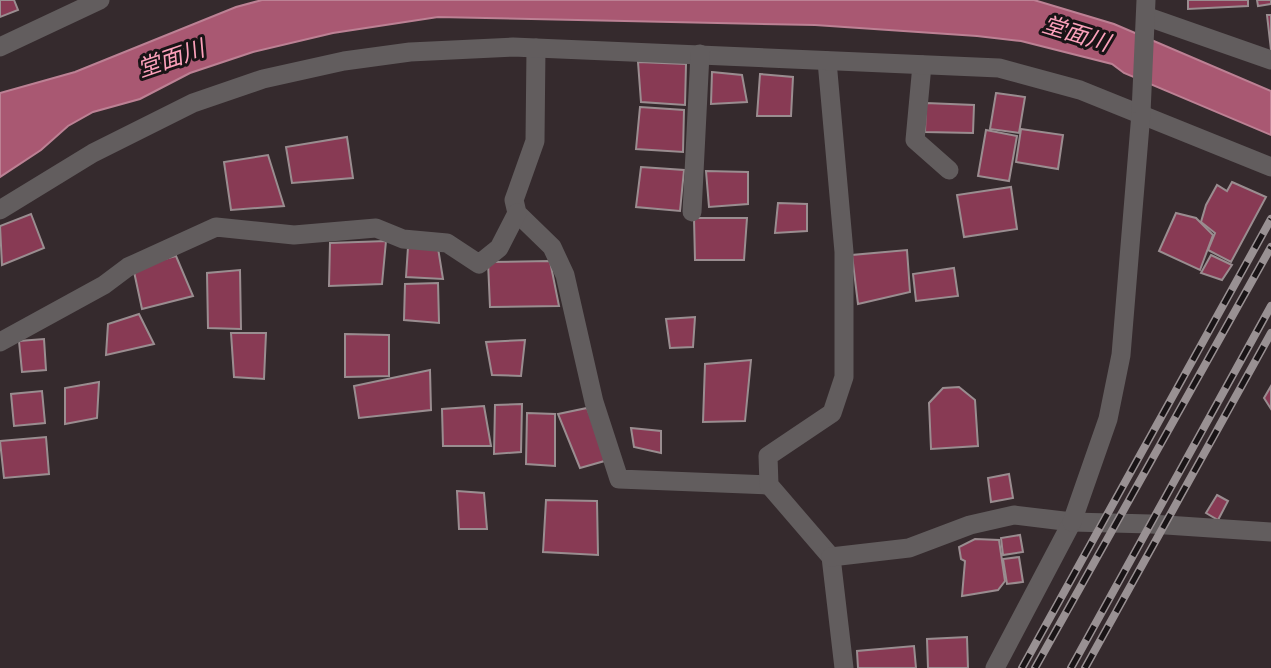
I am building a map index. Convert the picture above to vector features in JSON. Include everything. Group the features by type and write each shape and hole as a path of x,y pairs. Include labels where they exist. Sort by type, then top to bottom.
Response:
{"street":[{"path":"0,47 100,0"},
{"path":"996,668 1072,522 1108,419 1121,355 1142,113 1147,9 1271,60"},
{"path":"0,210 93,153 192,103 263,79 344,61 410,52 536,48 999,68 1023,73 1142,113 1271,167"},
{"path":"536,48 535,141 514,200 517,214 552,247 565,275 594,402 619,479 769,485"},
{"path":"692,212 700,54"},
{"path":"827,61 844,252 844,377 832,413 768,457 769,485 831,557 844,668"},
{"path":"922,65 915,140 949,170"},
{"path":"0,342 104,285 128,267 216,227 294,235 376,228 403,239 447,243 479,264 499,248 517,214"},
{"path":"831,557 909,548 970,525 1014,515 1072,522 1271,532"}],"water":[{"name":"堂面川","path":"262,0 1034,0 1114,24 1271,91 1271,135 1124,73 1112,64 1021,41 815,25 438,17 333,33 253,52 190,73 140,99 93,112 68,126 41,150 0,177 0,93 75,72 236,7"}],"building":[{"path":"0,0 14,0 18,10 0,17"},
{"path":"1188,0 1248,0 1248,6 1188,9"},
{"path":"1257,0 1271,0 1271,4 1258,6"},
{"path":"1267,15 1271,15 1271,50"},
{"path":"638,62 686,64 685,105 641,102"},
{"path":"712,72 742,75 747,102 711,104"},
{"path":"760,74 793,77 791,116 757,116"},
{"path":"996,93 1025,97 1019,133 990,129"},
{"path":"926,103 974,105 973,133 925,132"},
{"path":"640,107 684,110 683,152 636,149"},
{"path":"1021,129 1063,135 1058,169 1016,162"},
{"path":"986,130 1017,136 1009,181 978,176"},
{"path":"347,137 353,178 292,183 286,147"},
{"path":"268,155 284,206 231,210 224,162"},
{"path":"641,167 684,170 680,211 636,207"},
{"path":"706,171 748,172 748,204 709,207"},
{"path":"1232,182 1266,197 1231,262 1208,250 1215,233 1201,222 1206,205 1217,185 1227,191"},
{"path":"1011,187 1017,229 964,237 957,195"},
{"path":"778,203 807,204 807,231 775,233"},
{"path":"1176,213 1196,218 1213,235 1200,270 1159,251"},
{"path":"31,214 44,248 2,265 0,226"},
{"path":"694,218 747,218 744,260 695,260"},
{"path":"386,241 382,284 329,286 330,243"},
{"path":"408,247 438,248 443,279 406,277"},
{"path":"907,250 910,292 858,304 852,255"},
{"path":"1211,255 1232,265 1222,280 1201,273"},
{"path":"176,256 193,296 142,309 133,267"},
{"path":"550,261 559,306 490,307 488,262"},
{"path":"954,268 958,296 916,301 913,274"},
{"path":"240,270 241,329 208,328 207,273"},
{"path":"438,283 439,323 404,320 405,284"},
{"path":"139,314 154,344 106,355 108,324"},
{"path":"695,317 693,347 670,348 666,319"},
{"path":"231,333 266,333 264,379 234,377"},
{"path":"345,334 389,335 389,376 345,377"},
{"path":"44,339 46,370 22,372 19,341"},
{"path":"525,340 521,376 492,375 486,342"},
{"path":"751,360 745,421 703,422 705,364"},
{"path":"430,370 431,410 359,418 354,386"},
{"path":"99,382 97,418 65,424 65,388"},
{"path":"1271,386 1271,409 1264,398"},
{"path":"959,387 975,400 978,446 931,449 929,403 943,388"},
{"path":"42,391 45,423 14,426 11,394"},
{"path":"522,404 521,452 494,454 495,405"},
{"path":"484,406 491,446 443,446 442,409"},
{"path":"587,408 608,460 580,468 558,414"},
{"path":"527,413 555,414 555,466 526,464"},
{"path":"631,428 661,431 661,453 634,447"},
{"path":"46,437 49,474 4,478 0,441"},
{"path":"1009,474 1013,498 991,502 988,478"},
{"path":"457,491 484,493 487,529 459,529"},
{"path":"1217,495 1228,501 1218,520 1206,513"},
{"path":"546,500 597,501 598,555 543,552"},
{"path":"1020,535 1023,552 1003,555 1001,538"},
{"path":"975,539 999,540 1005,581 998,590 962,596 965,561 961,559 959,547"},
{"path":"1019,557 1023,582 1007,584 1003,559"},
{"path":"967,637 968,668 928,668 927,639"},
{"path":"914,646 916,668 858,668 857,651"}],"railway":[{"path":"1022,668 1271,219"},
{"path":"1035,668 1271,247"},
{"path":"1071,668 1271,306"},
{"path":"1085,668 1271,333"}]}
